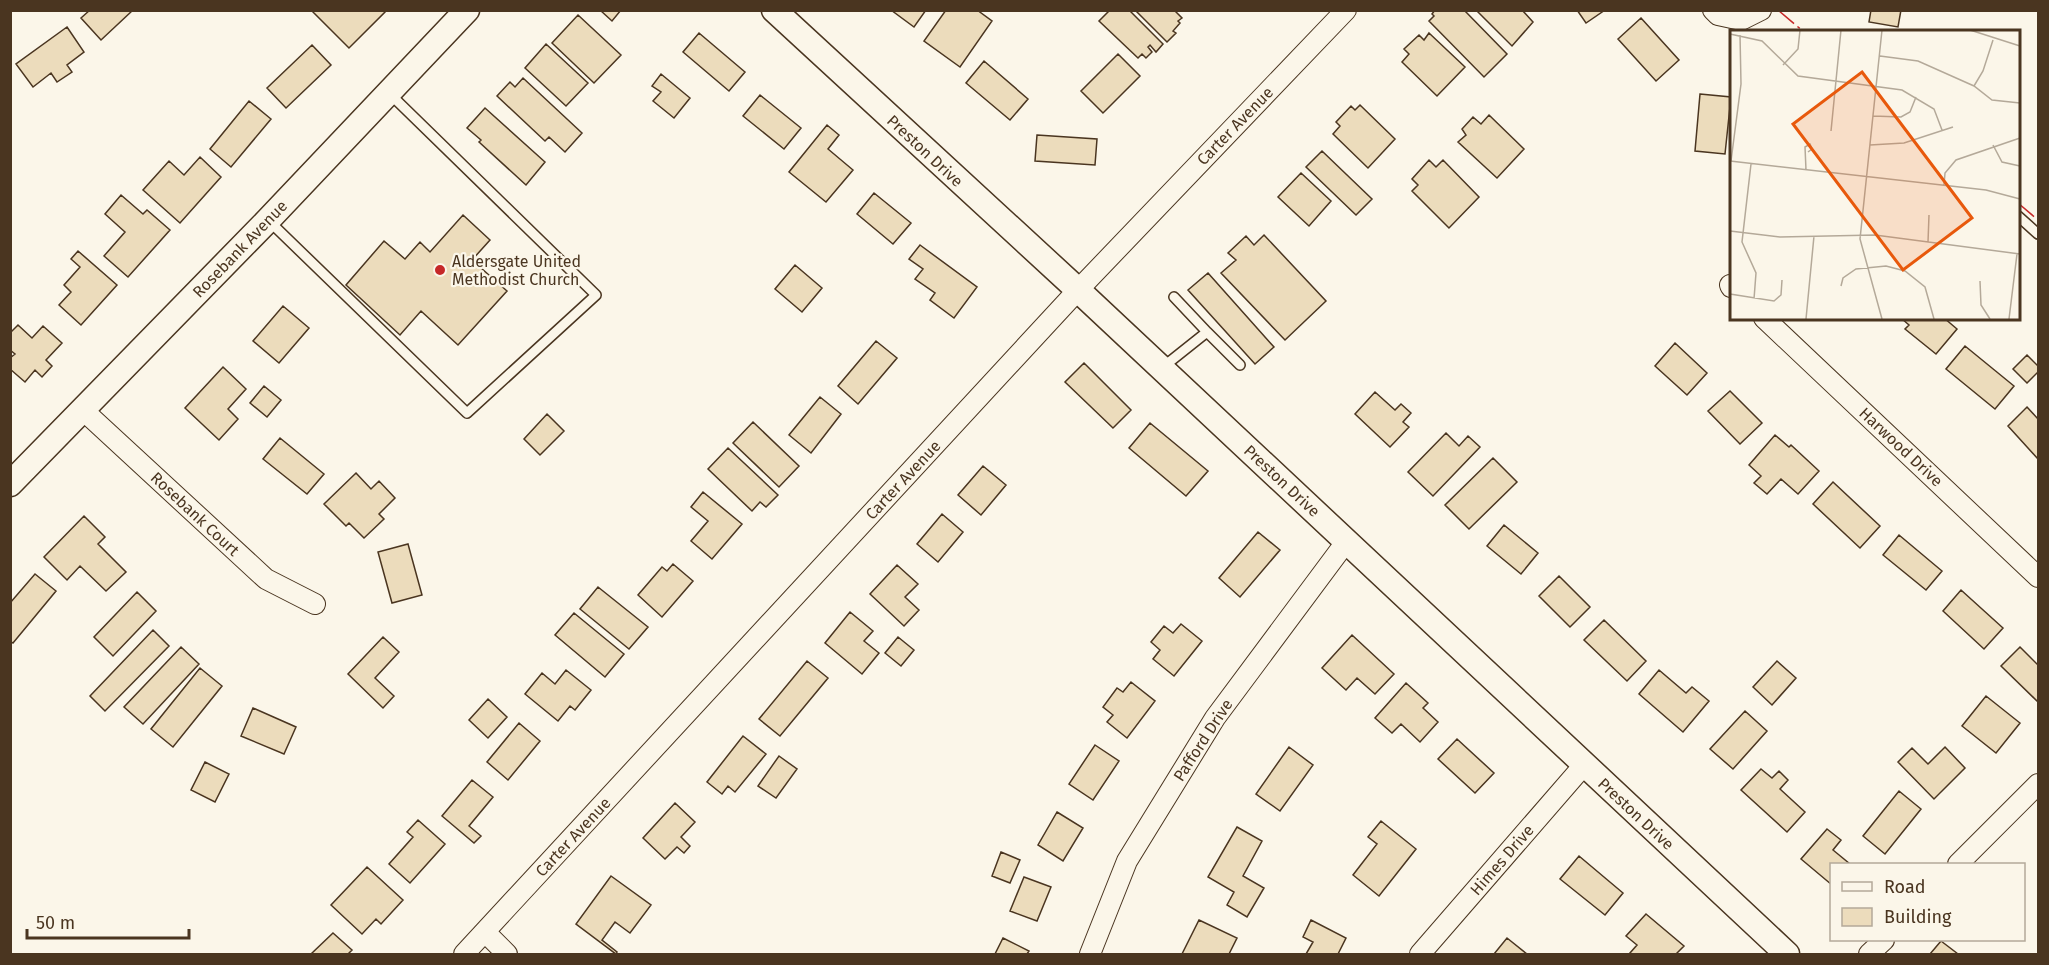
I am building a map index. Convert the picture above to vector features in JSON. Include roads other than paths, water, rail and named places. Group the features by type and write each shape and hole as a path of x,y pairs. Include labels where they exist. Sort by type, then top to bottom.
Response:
{"street":[{"name":"Rosebank Avenue","path":"10,484 84,411 467,10"},
{"name":"Preston Drive","path":"774,10 1078,290 1787,954"},
{"name":"Carter Avenue","path":"464,954 1078,290 1346,10"},
{"path":"1713,10 1718,15 1741,20 1761,10"},
{"name":"Harwood Drive","path":"1766,320 2038,577"},
{"name":"Rosebank Court","path":"84,411 266,579 315,604"},
{"name":"Pafford Drive","path":"1090,954 1127,861 1215,718 1346,542"},
{"name":"Himes Drive","path":"1420,954 1584,765"},
{"path":"1959,863 2038,784"},
{"path":"485,932 507,954"},
{"path":"1869,954 1882,941"}],"lane":[{"path":"268,220 467,413 596,295 389,93"},
{"path":"2019,217 2038,234"},
{"path":"1174,297 1240,365"},
{"path":"1161,369 1207,332"}],"place":[{"name":"Aldersgate United Methodist Church","path":"440,270"}]}
